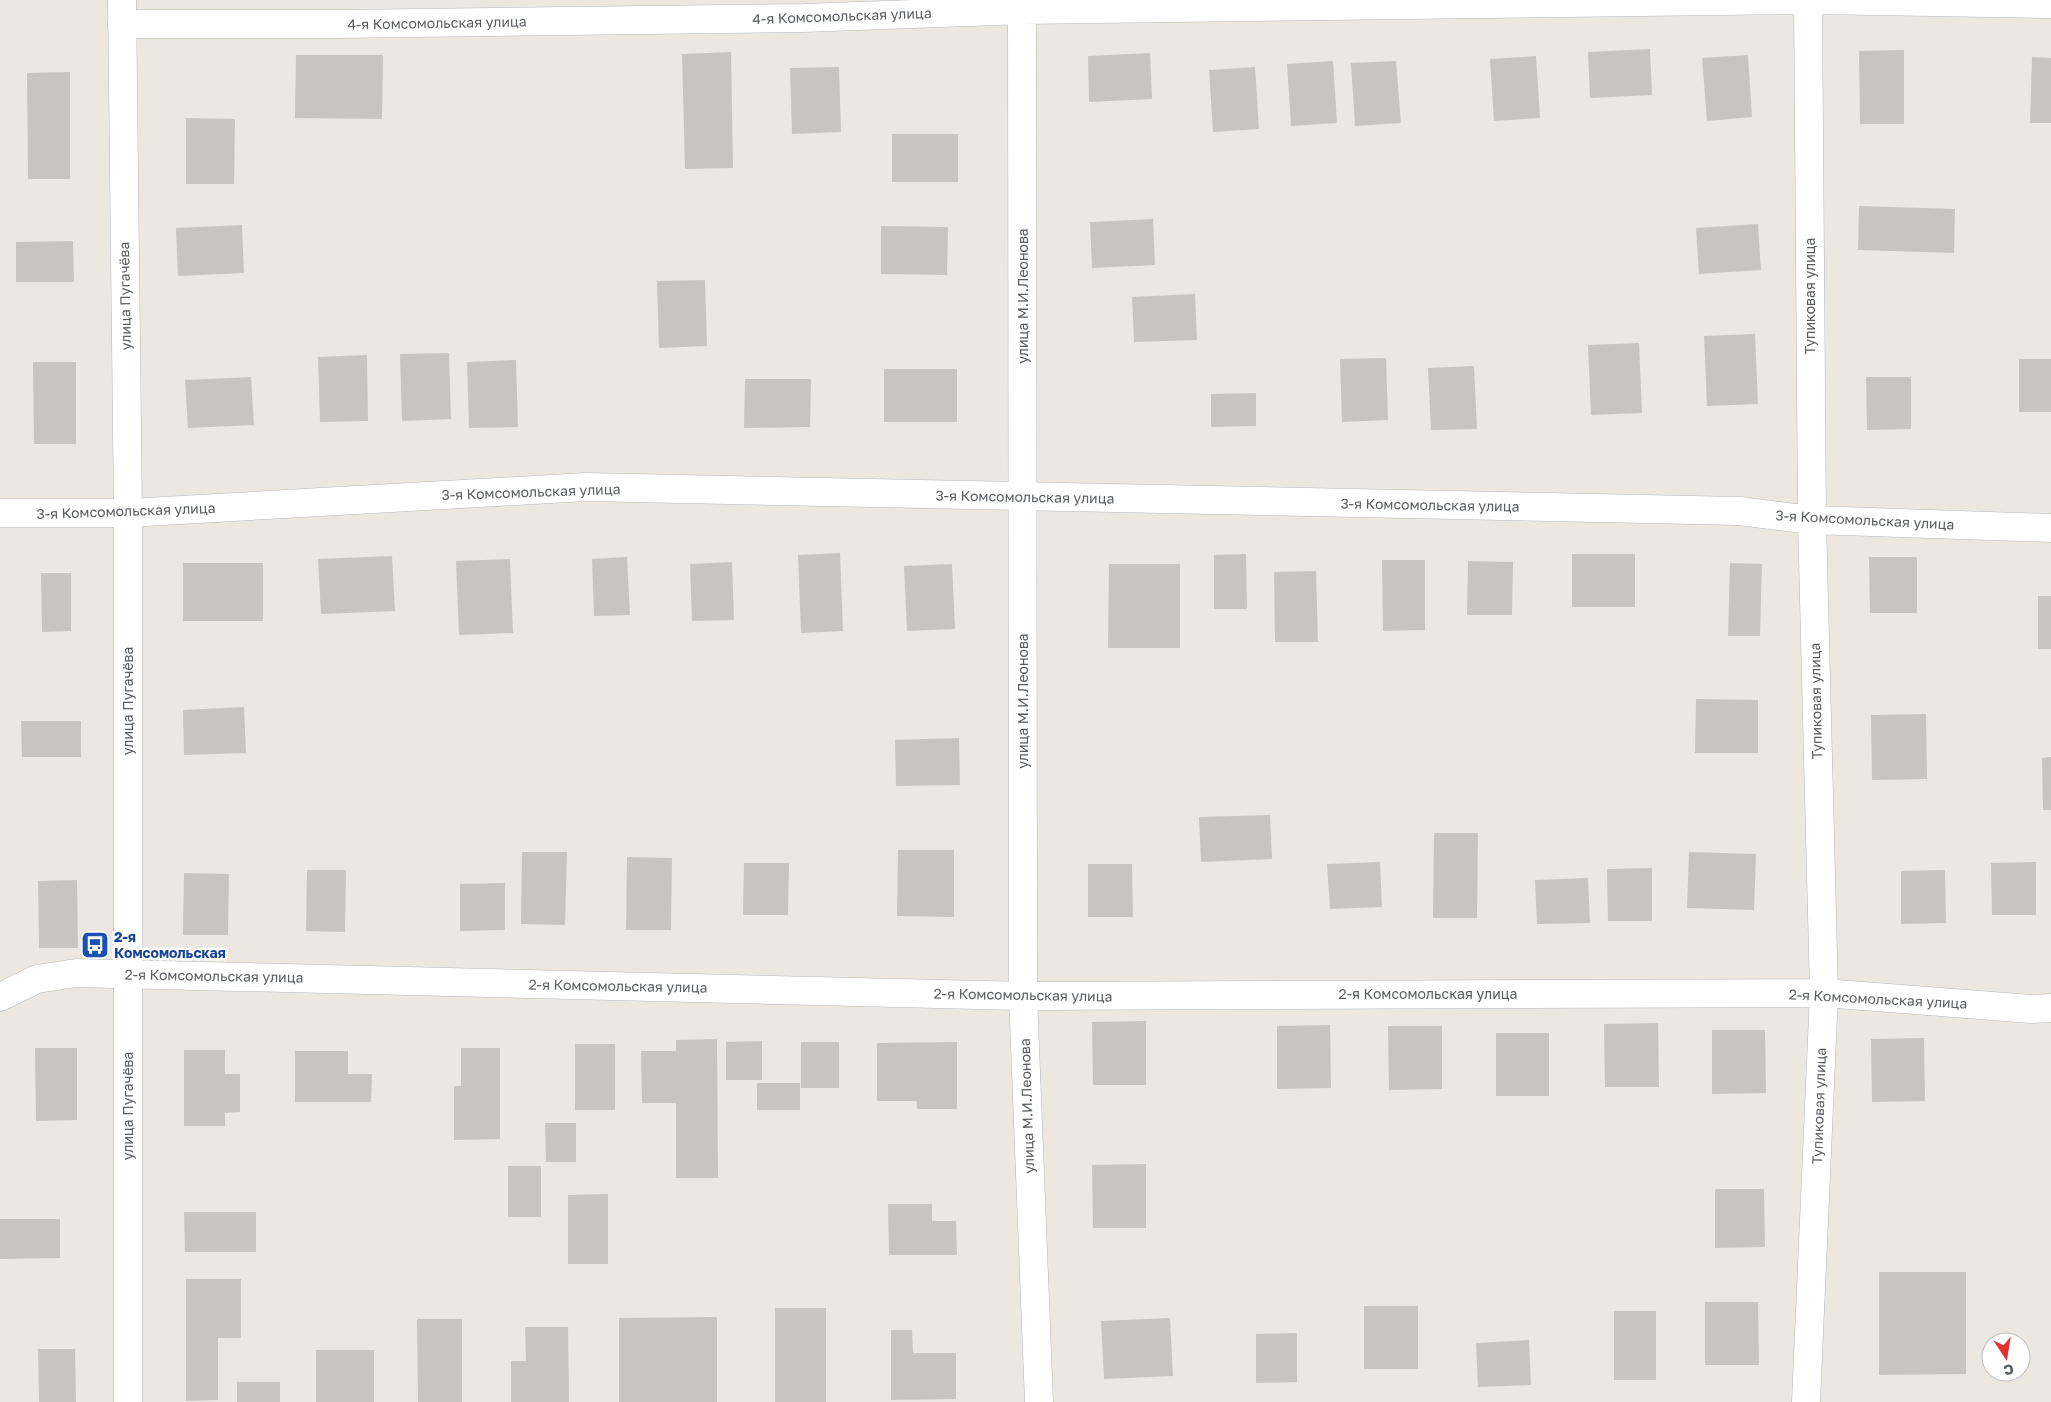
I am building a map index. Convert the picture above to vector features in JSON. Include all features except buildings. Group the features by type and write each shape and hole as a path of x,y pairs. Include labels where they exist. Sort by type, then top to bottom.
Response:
{"street":[{"name":"4-я Комсомольская улица","path":"122,12 339,24 803,18 1022,5 1802,0"},
{"name":"Тупиковая улица","path":"1806,1402 1824,993 1812,520 1808,0"},
{"path":"1812,0 2051,4"},
{"name":"улица М.И.Леонова","path":"1022,5 1024,497 1023,996 1039,1402"},
{"name":"улица Пугачёва","path":"122,12 128,514 128,1402"},
{"name":"3-я Комсомольская улица","path":"0,513 128,514 586,487 1739,511 1812,520 2051,528"},
{"name":"2-я Комсомольская улица","path":"0,997 37,979 76,973 1023,996 1824,993 2031,1009 2051,1008"}],"place":[{"name":"2-я Комсомольская","path":"95,945"}]}
